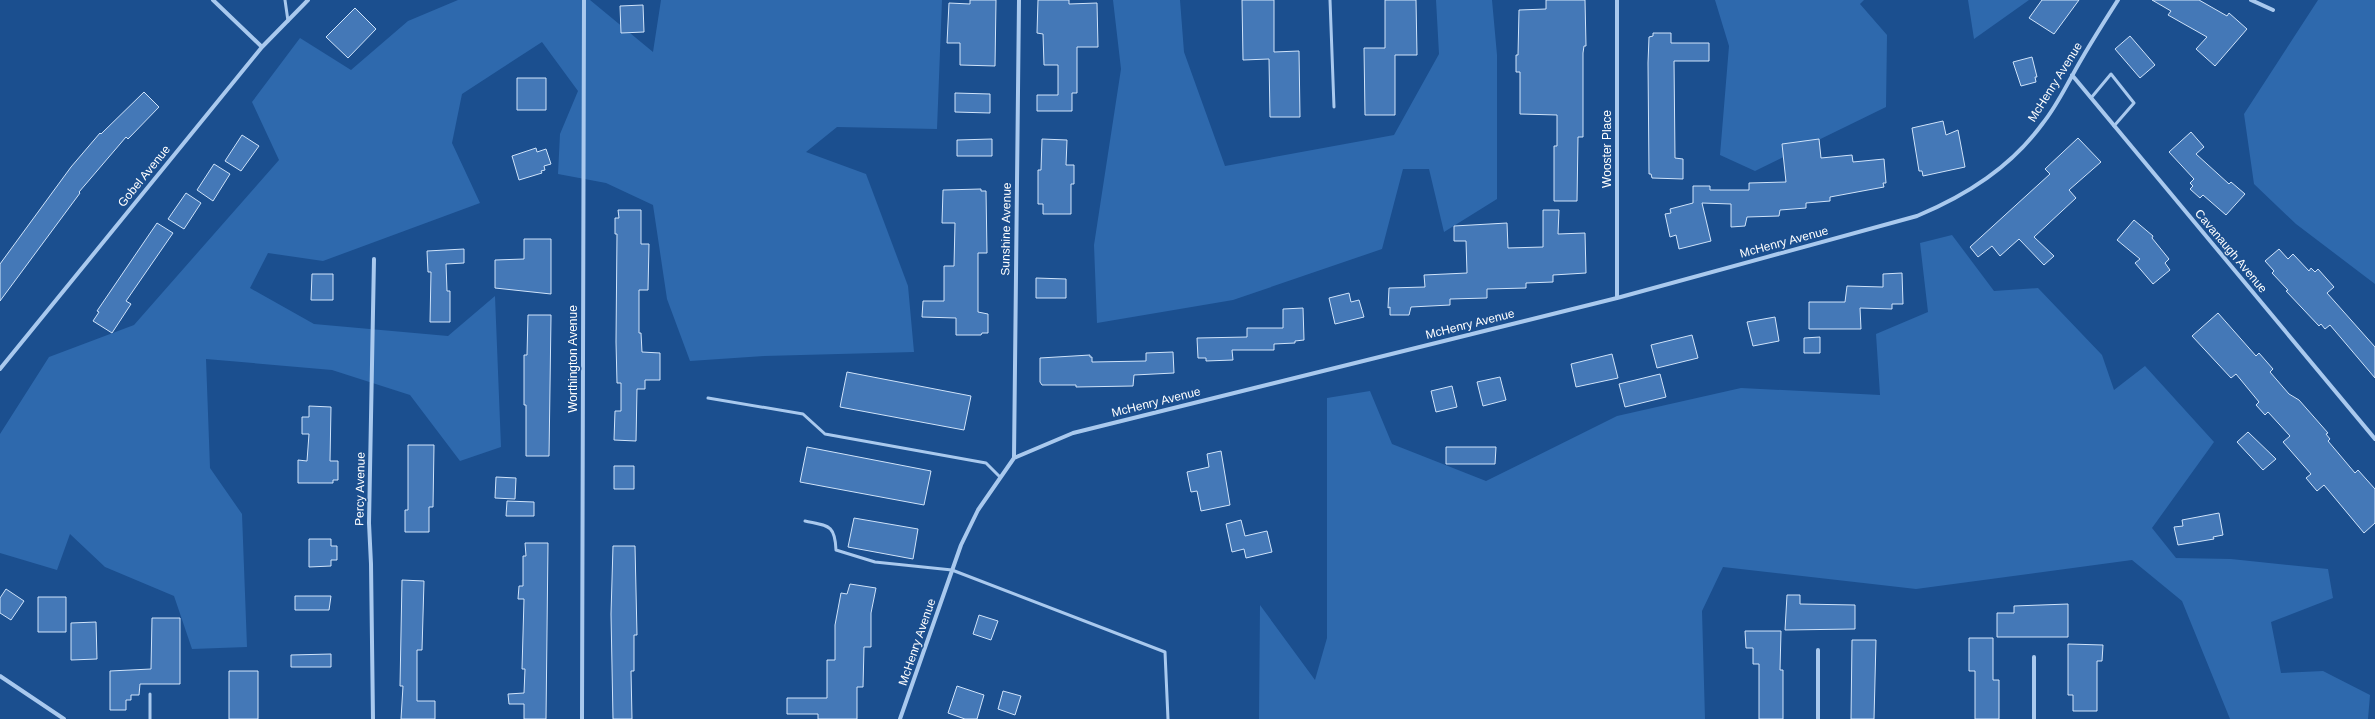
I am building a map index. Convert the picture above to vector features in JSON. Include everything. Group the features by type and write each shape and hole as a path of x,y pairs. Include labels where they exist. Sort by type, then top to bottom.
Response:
{"street":[{"path":"213,0 262,47"},
{"name":"Gobel Avenue","path":"0,369 262,47 308,0"},
{"name":"Worthington Avenue","path":"582,719 584,0"},
{"name":"Sunshine Avenue","path":"1014,458 1019,0"},
{"name":"Wooster Place","path":"1617,0 1617,298"},
{"name":"McHenry Avenue","path":"900,719 961,545 978,510 1014,458 1043,444 1073,433 1617,298 1917,216 1947,204 1974,188 2000,169 2023,147 2043,123 2118,0"},
{"path":"2251,0 2273,10"},
{"name":"Cavanaugh Avenue","path":"2072,75 2375,439"},
{"name":"Percy Avenue","path":"374,259 368,523 371,564 374,719"},
{"path":"1818,650 1818,719"},
{"path":"2034,657 2034,719"},
{"path":"0,676 64,719"}],"lane":[{"path":"285,0 288,21"},
{"path":"1330,0 1334,107"},
{"path":"2091,98 2112,74 2134,103 2114,126"},
{"path":"708,398 803,414 825,434 986,463 1000,477"},
{"path":"805,521 830,527 835,534 836,550 875,562 952,570 1165,652 1168,719"},
{"path":"150,694 150,719"}],"shaded area":[{"path":"458,0 590,0 653,52 661,0 942,0 937,129 837,127 806,152 866,174 908,286 914,352 764,356 690,361 667,299 653,205 606,183 558,174 560,134 578,91 542,42 462,94 452,143 480,203 323,261 268,253 250,288 314,324 448,336 495,296 501,447 460,461 410,395 332,370 206,359 210,468 242,514 247,647 192,649 174,596 105,567 70,534 57,570 0,553 0,434 49,357 134,325 279,160 252,102 300,38 351,70 408,21"},
{"path":"1113,0 1180,0 1184,52 1225,166 1394,135 1439,54 1436,0 1492,0 1497,55 1497,199 1444,232 1429,169 1403,169 1382,249 1233,300 1097,323 1094,245 1121,69"},
{"path":"1715,0 1864,0 1860,4 1887,35 1886,107 1755,171 1720,155 1729,46"},
{"path":"1968,0 2029,0 1974,39"},
{"path":"2318,0 2375,0 2375,284 2296,224 2254,184 2244,114"},
{"path":"1952,235 1994,291 2038,288 2102,355 2114,390 2145,366 2214,442 2152,528 2176,558 2231,559 2328,569 2333,598 2271,622 2281,673 2323,671 2370,695 2368,719 2230,719 2182,601 2132,560 1916,589 1723,567 1702,611 1705,719 1259,719 1260,605 1315,680 1327,638 1327,398 1370,391 1392,444 1486,481 1617,416 1741,388 1880,395 1876,334 1928,312 1920,243"}],"building":[{"path":"970,0 996,0 995,66 960,65 960,43 947,43 949,3 970,4"},
{"path":"1038,0 1069,0 1069,4 1097,3 1098,47 1077,47 1077,93 1072,93 1072,111 1037,111 1037,95 1058,95 1058,65 1044,65 1043,34 1037,33"},
{"path":"1242,0 1274,0 1274,52 1299,51 1300,117 1270,117 1269,59 1243,60"},
{"path":"1385,0 1416,0 1417,55 1395,55 1395,115 1365,115 1364,48 1385,48"},
{"path":"1546,0 1585,0 1586,46 1584,46 1583,53 1583,137 1578,137 1577,201 1554,201 1554,146 1557,146 1557,115 1520,114 1520,72 1516,72 1519,10 1546,9"},
{"path":"2042,0 2079,0 2054,34 2029,18"},
{"path":"2152,0 2199,0 2227,16 2229,13 2247,29 2215,66 2196,49 2207,37 2168,15 2171,11"},
{"path":"643,5 644,32 621,33 620,6"},
{"path":"355,8 376,29 348,58 326,37"},
{"path":"1653,33 1671,33 1671,43 1709,43 1709,61 1674,61 1675,158 1683,159 1683,179 1652,178 1651,174 1649,174 1648,63 1649,37 1653,36"},
{"path":"2130,36 2155,65 2140,78 2115,49"},
{"path":"2032,57 2037,77 2035,77 2036,82 2021,86 2013,62"},
{"path":"517,78 546,78 546,110 517,110"},
{"path":"144,92 159,107 128,139 126,137 79,192 80,193 0,301 0,264 71,167 100,133 101,134"},
{"path":"955,93 990,94 990,113 955,112"},
{"path":"1943,121 1946,135 1958,130 1965,167 1923,176 1922,171 1919,171 1912,128"},
{"path":"2191,132 2204,147 2196,154 2229,184 2231,182 2245,194 2226,215 2203,195 2200,198 2190,189 2193,186 2190,183 2194,179 2169,152"},
{"path":"242,135 259,146 241,171 225,161"},
{"path":"2078,138 2101,162 2069,190 2076,198 2034,237 2054,256 2044,265 2019,239 2000,256 1992,246 1978,257 1970,247 2050,174 2045,169"},
{"path":"992,139 992,156 957,156 957,140"},
{"path":"1042,139 1067,140 1066,165 1074,165 1074,184 1071,184 1071,214 1043,214 1043,204 1038,204 1038,170 1041,170"},
{"path":"1819,139 1821,158 1852,155 1853,162 1884,159 1886,183 1883,183 1884,187 1830,197 1830,201 1806,203 1806,208 1780,210 1779,216 1747,217 1745,226 1731,227 1731,204 1702,203 1711,241 1679,249 1676,235 1670,237 1665,214 1671,213 1670,209 1693,203 1693,186 1710,186 1710,190 1749,190 1749,183 1786,182 1782,144"},
{"path":"536,148 537,152 546,149 551,164 544,166 545,170 541,171 542,173 519,180 512,156"},
{"path":"214,164 230,174 213,201 197,190"},
{"path":"981,189 981,191 986,191 987,253 978,253 978,312 988,314 988,333 982,333 981,335 956,335 956,318 922,317 923,301 944,301 944,266 954,266 955,223 942,223 943,190"},
{"path":"186,193 201,203 184,229 168,219"},
{"path":"618,210 641,210 641,244 649,244 648,290 639,290 639,333 641,333 642,352 660,353 660,380 645,380 645,389 637,389 636,441 614,440 615,411 621,411 621,383 617,383 616,342 617,234 615,234 615,218 619,218"},
{"path":"1543,210 1559,210 1558,234 1585,233 1586,273 1553,275 1553,282 1526,283 1526,288 1487,289 1487,298 1450,299 1450,305 1411,307 1409,315 1390,315 1390,307 1388,308 1389,288 1425,287 1424,275 1467,273 1466,241 1454,241 1454,226 1507,223 1508,248 1543,247"},
{"path":"2134,220 2153,236 2152,238 2169,259 2165,263 2170,270 2153,284 2135,263 2140,259 2117,240"},
{"path":"157,223 173,233 126,301 131,304 112,333 93,321 99,312 97,311"},
{"path":"524,239 551,239 551,294 495,288 495,260 524,259"},
{"path":"464,249 464,263 446,264 447,291 450,291 450,322 430,322 431,272 428,272 427,251"},
{"path":"2279,249 2288,259 2293,254 2309,271 2311,268 2315,272 2318,269 2334,287 2327,293 2375,347 2375,378 2330,325 2325,329 2321,324 2319,326 2286,291 2288,290 2272,273 2274,271 2265,261"},
{"path":"1902,273 1903,304 1892,304 1892,309 1860,308 1861,329 1809,329 1809,302 1845,302 1847,286 1883,287 1883,274"},
{"path":"312,274 333,274 333,300 311,300"},
{"path":"1036,278 1066,279 1066,298 1036,298"},
{"path":"1349,293 1351,302 1359,300 1364,317 1335,324 1329,298"},
{"path":"1303,308 1304,340 1295,341 1295,343 1274,344 1274,350 1232,350 1233,360 1206,361 1206,358 1198,358 1197,338 1247,337 1247,328 1283,328 1283,309"},
{"path":"2218,313 2256,356 2259,353 2273,369 2270,372 2289,394 2299,400 2328,433 2326,434 2330,439 2328,441 2355,473 2358,470 2375,489 2375,523 2364,533 2324,485 2317,491 2306,478 2311,474 2283,442 2290,436 2268,412 2265,415 2256,405 2259,402 2236,374 2231,378 2192,336"},
{"path":"528,315 551,315 549,456 526,456 524,355 527,355"},
{"path":"1775,317 1779,341 1753,346 1747,322"},
{"path":"1692,335 1698,358 1657,368 1651,345"},
{"path":"1820,337 1820,353 1804,353 1804,338"},
{"path":"1173,352 1174,373 1134,375 1133,386 1076,387 1076,385 1042,385 1040,382 1040,358 1090,355 1090,357 1092,357 1092,362 1146,361 1146,353"},
{"path":"1612,354 1618,378 1576,387 1571,364"},
{"path":"847,372 971,396 964,430 840,407"},
{"path":"1660,374 1666,397 1625,407 1619,384"},
{"path":"1500,377 1506,400 1483,406 1477,382"},
{"path":"1452,386 1457,407 1436,412 1431,391"},
{"path":"309,406 331,407 330,461 338,461 338,480 333,480 333,483 298,483 298,460 307,461 309,434 302,434 302,417 309,417"},
{"path":"2248,432 2276,459 2263,470 2237,442"},
{"path":"408,445 434,445 433,507 429,507 429,532 405,532 405,510 408,510"},
{"path":"807,447 931,471 924,505 800,482"},
{"path":"1446,447 1496,447 1495,464 1446,464"},
{"path":"1221,451 1230,505 1201,511 1197,491 1191,492 1187,472 1209,467 1207,454"},
{"path":"614,466 634,466 634,489 614,489"},
{"path":"496,477 516,478 515,499 495,498"},
{"path":"507,501 534,502 534,516 506,516"},
{"path":"2219,513 2223,535 2213,537 2214,539 2178,545 2174,527 2183,526 2182,520"},
{"path":"854,518 918,529 913,559 848,547"},
{"path":"1241,520 1245,536 1267,531 1272,552 1246,558 1244,549 1232,552 1226,524"},
{"path":"309,539 331,539 331,546 337,546 337,560 331,560 331,566 309,567"},
{"path":"525,543 548,543 546,719 524,719 524,704 509,704 508,694 524,693 525,669 522,669 524,599 518,599 519,586 523,586 523,556 526,556"},
{"path":"613,546 635,546 637,635 634,635 634,671 631,671 632,719 613,719 611,614"},
{"path":"402,580 424,581 422,650 417,650 417,701 435,701 435,719 401,719 403,686 400,686"},
{"path":"850,584 876,588 871,613 871,647 864,647 863,687 857,687 857,719 818,719 818,714 787,714 787,698 827,698 827,660 835,660 835,625 841,593 847,594"},
{"path":"6,589 24,601 11,620 0,613 0,598"},
{"path":"1787,595 1800,595 1800,604 1855,605 1855,629 1785,630"},
{"path":"295,596 331,596 329,610 295,610"},
{"path":"38,597 66,597 66,632 38,632"},
{"path":"2068,604 2068,637 1997,637 1997,613 2014,613 2014,606"},
{"path":"979,615 998,621 991,640 973,634"},
{"path":"152,618 180,618 180,684 140,684 139,695 131,695 131,700 126,700 126,710 110,710 110,671 151,669"},
{"path":"96,622 97,659 71,660 71,623"},
{"path":"1745,631 1781,631 1780,670 1783,670 1783,719 1759,719 1759,664 1753,664 1753,648 1746,648"},
{"path":"1969,638 1993,638 1993,680 1999,680 1999,719 1975,719 1975,671 1969,671"},
{"path":"1852,640 1876,640 1874,719 1851,719"},
{"path":"2068,644 2103,645 2102,661 2097,661 2097,711 2073,711 2073,695 2068,695"},
{"path":"331,654 331,667 291,667 291,655"},
{"path":"229,671 258,671 258,719 229,719"},
{"path":"957,686 984,695 977,719 965,719 948,713"},
{"path":"1003,691 1021,696 1015,715 998,709"}]}
